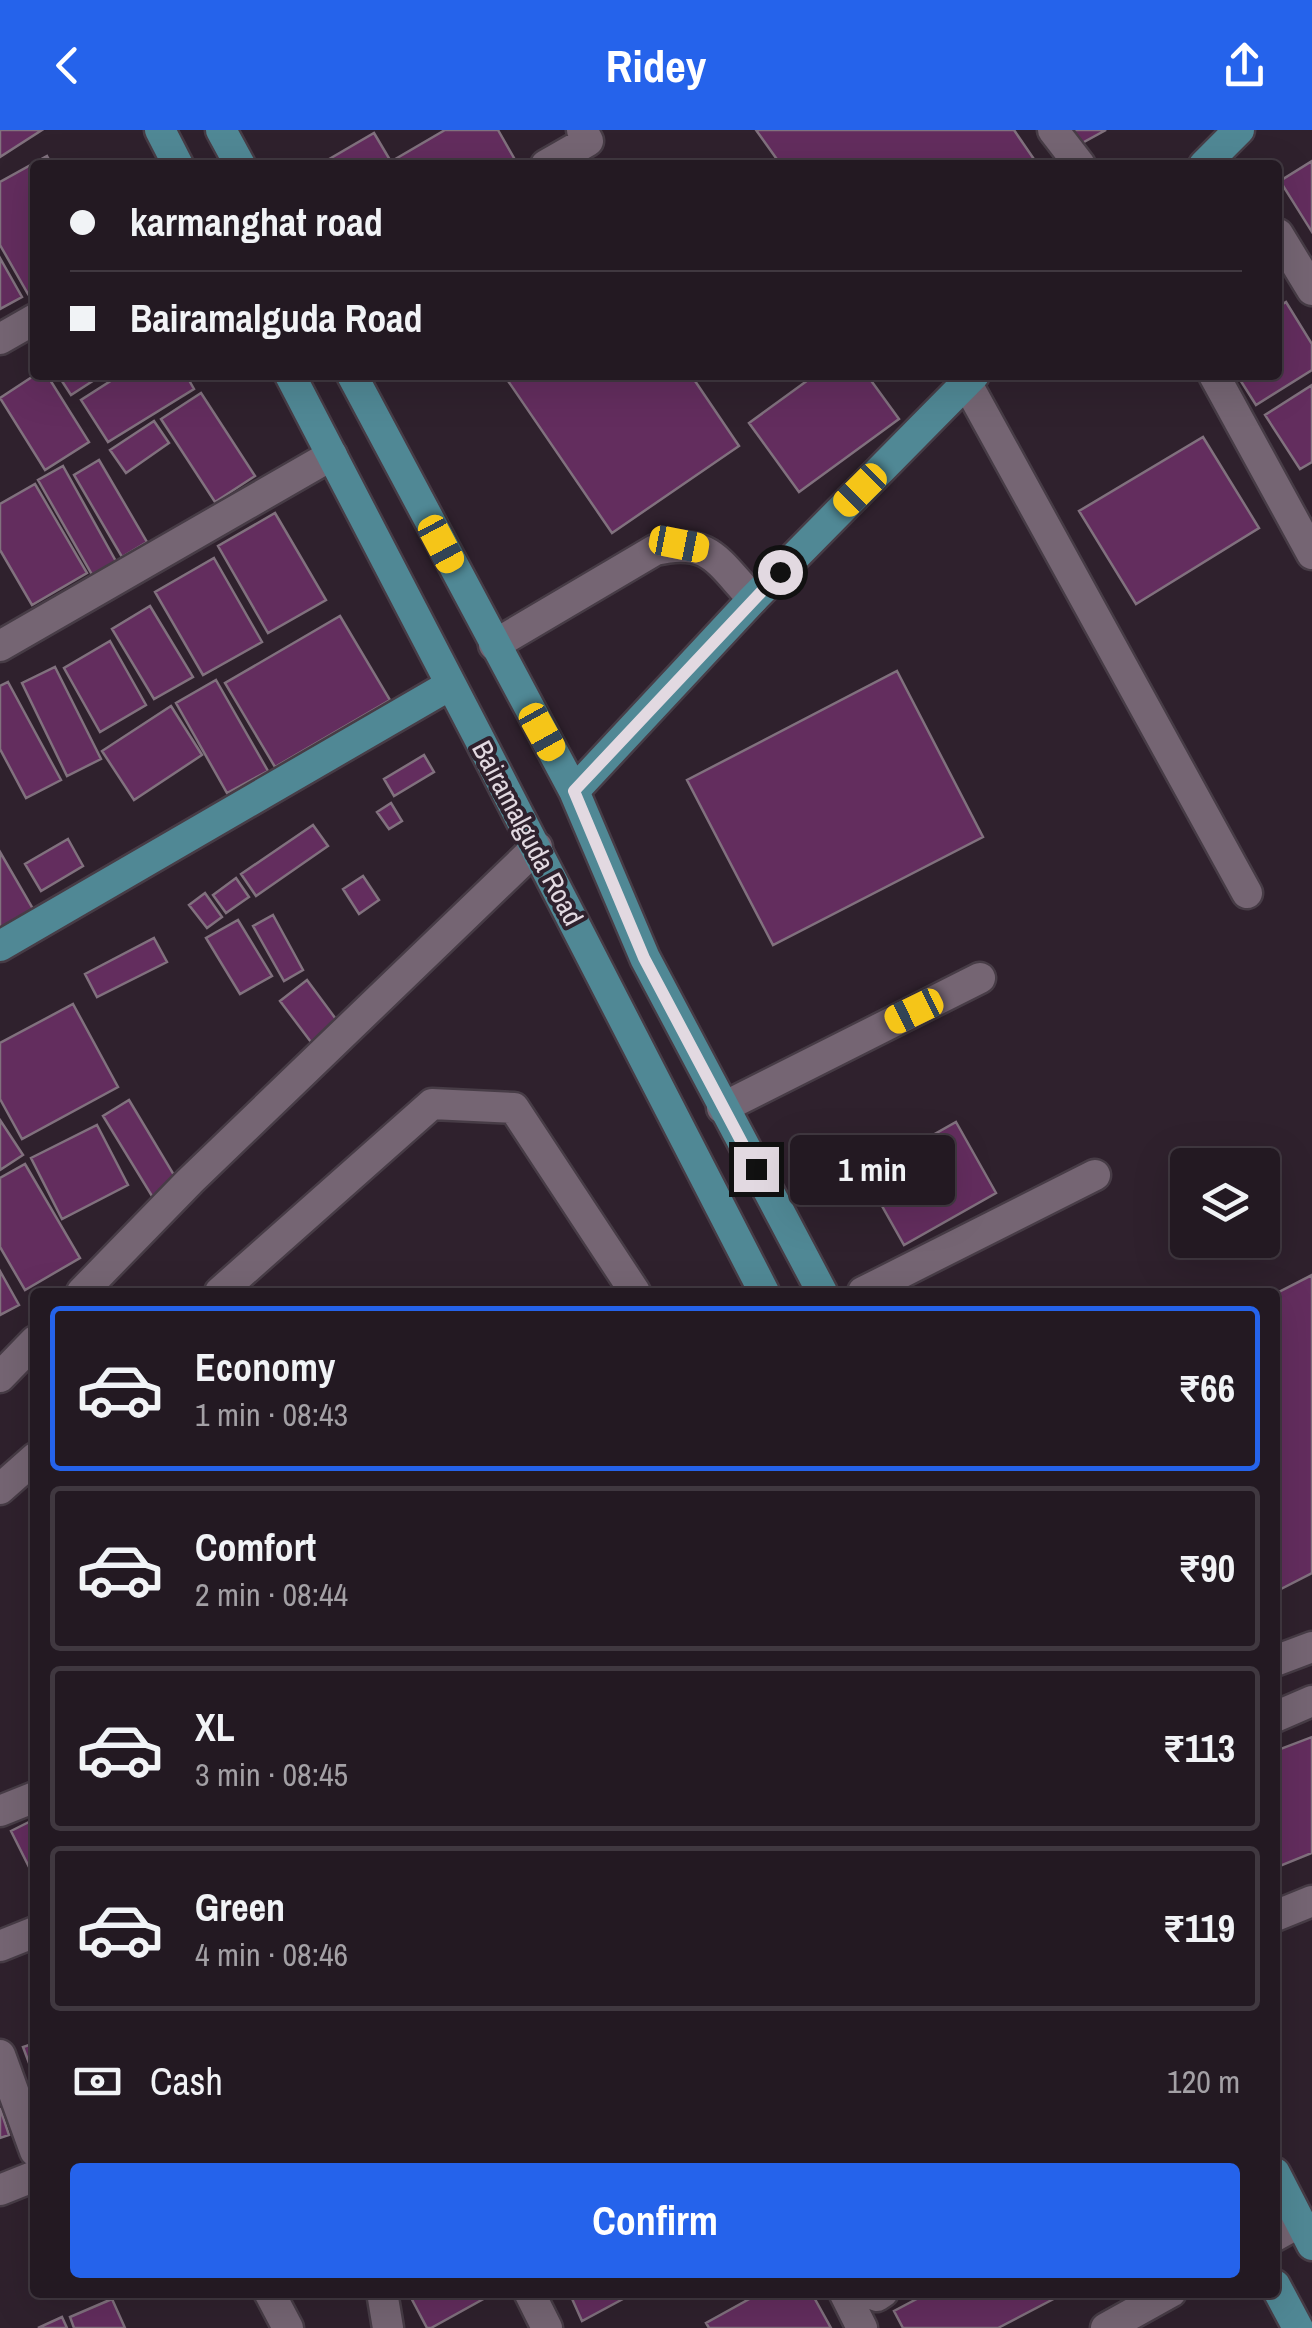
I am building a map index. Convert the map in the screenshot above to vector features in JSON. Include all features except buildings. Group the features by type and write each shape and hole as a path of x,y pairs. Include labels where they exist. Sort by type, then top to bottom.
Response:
{"main road":[{"path":"160,130 175,160"},
{"path":"221,130 237,160"},
{"name":"Bairamalguda Road","path":"293,380 762,1288"},
{"name":"Bairamalguda Road","path":"355,380 574,791 644,958 820,1288"},
{"path":"574,791 753,599 969,380"},
{"path":"0,946 450,686"},
{"path":"1280,2188 1296,2234"},
{"path":"1280,2294 1298,2328"}],"street":[{"path":"555,160 588,141 582,130"},
{"path":"1054,130 1076,160"},
{"path":"1282,241 1312,290"},
{"path":"0,338 30,322"},
{"path":"972,380 1247,893"},
{"path":"1217,380 1312,554"},
{"path":"0,646 332,455"},
{"path":"494,645 655,550 679,544 707,550 753,599"},
{"path":"86,1288 190,1180 537,847"},
{"path":"722,1108 980,978"},
{"path":"225,1288 432,1104 514,1108 633,1288"},
{"path":"871,1288 1095,1175"},
{"path":"0,1377 30,1346"},
{"path":"0,1489 30,1462"},
{"path":"1280,1659 1312,1647"},
{"path":"1280,1715 1312,1701"},
{"path":"0,1811 30,1799"},
{"path":"1280,1914 1312,1901"},
{"path":"0,1946 30,1934"},
{"path":"0,2055 30,2137"},
{"path":"0,2190 30,2178"},
{"path":"272,2298 288,2328"},
{"path":"383,2298 388,2328"},
{"path":"532,2298 547,2328"},
{"path":"847,2298 862,2328"},
{"path":"1106,2328 1159,2298"}],"route":[{"path":"756,1169 644,958 574,791 780,572"}]}
